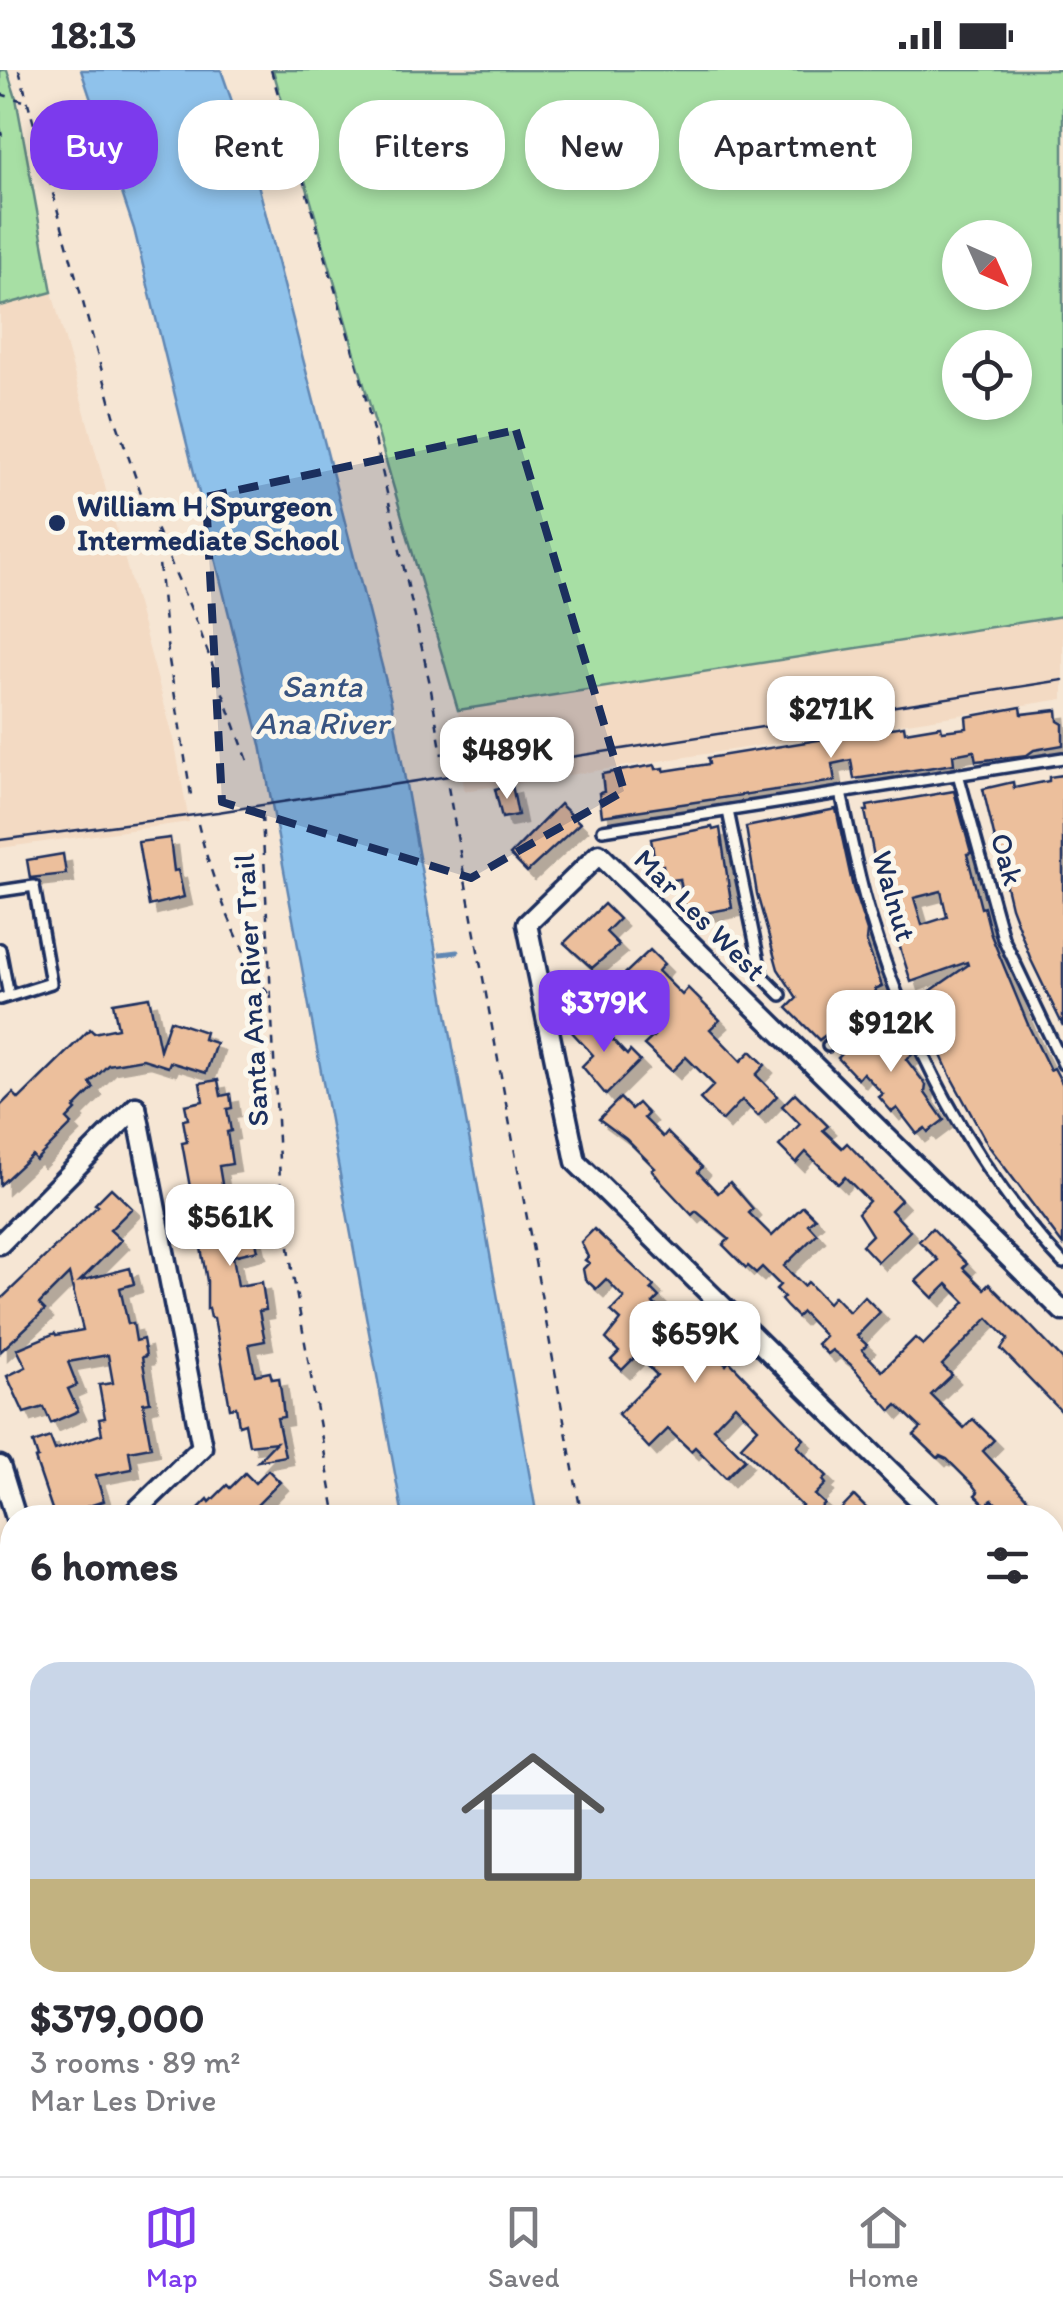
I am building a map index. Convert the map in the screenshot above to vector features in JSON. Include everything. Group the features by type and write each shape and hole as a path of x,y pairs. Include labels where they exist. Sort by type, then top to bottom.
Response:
{"street":[{"name":"Mar Les West","path":"925,1505 576,1162 527,924 598,854 1063,1311"},
{"path":"0,1244 136,1107 202,1447 142,1505"},
{"path":"0,1466 12,1505"}],"lane":[{"path":"603,830 1063,758"},
{"name":"Oak","path":"958,774 1003,938 1063,1064"},
{"name":"Walnut","path":"841,792 868,911 900,999 964,1133 1025,1223 1063,1263"},
{"path":"728,810 762,976 781,995"},
{"path":"0,891 34,886 52,983 4,997 0,949"},
{"path":"828,1046 862,1015 900,999"}],"path":[{"path":"18,70 114,415 248,761"},
{"path":"271,70 362,382 430,684 442,755"},
{"path":"0,94 27,102"},
{"path":"0,128 2,136"},
{"path":"156,527 168,654 192,795"},
{"path":"448,787 580,1505"},
{"name":"Santa Ana River Trail","path":"262,816 280,1180 334,1505"},
{"path":"198,824 220,898 243,954 272,999"}],"highlighted area":[{"path":"516,430 624,791 471,878 222,802 206,497"}],"shaded area":[{"name":"William H Spurgeon Intermediate School","path":"52,292 174,740 189,822 0,848 0,306"},
{"path":"1063,617 1063,699 464,791 458,710"}],"green space":[{"path":"0,70 7,70 16,98 30,190 33,190 52,292 0,306"},
{"path":"273,70 1063,70 1063,616 458,710 308,190 319,190 319,100 282,100"}],"water":[{"name":"Santa Ana River","path":"81,70 221,70 231,100 178,100 178,190 260,190 391,701 535,1505 401,1505 261,745 134,229 121,190 158,190 158,100 91,100"}],"building":[{"path":"1021,707 1022,714 1057,710 1058,721 1063,724 1063,745 1027,755 976,761 974,751 953,755 954,764 854,779 851,760 832,764 835,781 602,816 602,774 655,765 664,771 709,764 708,758 904,726 905,732 941,726 942,731 967,728 966,717"},
{"path":"1063,775 1063,1026 1011,907 983,789 1013,782 1014,788"},
{"path":"512,785 518,815 502,818 495,789"},
{"path":"954,791 971,853 967,854 991,935 1029,1027 1050,1070 1054,1068 1063,1085 1063,1245 988,1145 916,1001 968,965 967,962 911,982 879,882 867,806","holes":["941,891 947,917 922,925 914,898"]},
{"path":"560,804 580,823 527,872 510,855"},
{"path":"836,809 867,931 866,941 882,986 875,989 877,994 858,1001 837,1021 840,1024 819,1040 787,1008 797,998 778,969 757,894 746,827"},
{"path":"720,828 732,908 699,914 698,908 686,911 680,879 665,881 663,865 656,867 651,839"},
{"path":"170,838 174,871 178,870 184,897 149,906 138,842"},
{"path":"63,854 66,874 30,878 27,860"},
{"path":"604,904 619,919 606,932 619,945 592,968 564,943"},
{"path":"650,950 664,964 658,971 682,995 688,988 720,1020 710,1029 741,1061 751,1051 765,1065 756,1075 777,1096 758,1116 742,1100 722,1121 700,1099 714,1085 686,1057 672,1071 644,1045 654,1036 640,1022 643,1018 612,986"},
{"path":"149,997 160,1050 170,1020 205,1032 203,1039 216,1043 206,1073 143,1059 108,1065 90,1083 94,1088 67,1119 72,1124 36,1160 32,1155 0,1185 0,1106 13,1093 19,1099 90,1029 94,1033 118,1028 113,1003"},
{"path":"588,1014 627,1055 630,1051 640,1061 606,1095 582,1066 593,1055 571,1031"},
{"path":"888,1019 912,1055 906,1059 926,1085 925,1093 944,1120 928,1132 925,1128 917,1134 897,1108 892,1112 879,1097 883,1094 863,1073 858,1079 838,1058 843,1053 838,1048 852,1036 861,1037"},
{"path":"218,1080 221,1096 230,1094 232,1108 227,1109 231,1131 227,1132 232,1164 219,1166 224,1196 239,1194 240,1200 245,1199 258,1250 233,1256 238,1286 262,1282 266,1310 259,1311 265,1341 249,1344 255,1375 270,1372 272,1379 279,1378 284,1417 277,1418 285,1456 258,1461 276,1442 249,1445 245,1423 239,1425 236,1407 230,1408 214,1318 207,1309 207,1281 182,1143 187,1142 185,1105 203,1101 200,1083"},
{"path":"795,1093 828,1126 823,1130 842,1148 847,1143 901,1200 891,1210 910,1231 878,1262 862,1245 872,1235 858,1213 869,1201 845,1177 838,1184 806,1152 796,1163 779,1146 800,1124 782,1106"},
{"path":"620,1098 631,1109 638,1103 648,1114 644,1118 663,1137 667,1132 702,1167 698,1172 718,1193 730,1182 753,1209 749,1213 772,1236 803,1206 815,1218 808,1224 817,1234 784,1266 804,1286 808,1282 828,1303 834,1296 849,1312 864,1296 880,1312 857,1336 867,1345 862,1350 882,1371 915,1338 923,1345 965,1302 947,1284 933,1298 916,1281 938,1260 919,1241 932,1228 967,1264 963,1268 984,1289 989,1284 1063,1360 1063,1413 1001,1349 1008,1339 988,1318 942,1365 952,1375 931,1395 964,1428 973,1419 994,1440 983,1451 1033,1505 998,1505 992,1500 985,1505 975,1495 978,1492 972,1484 947,1459 938,1458 914,1435 921,1428 897,1405 891,1411 850,1364 832,1350 827,1354 817,1344 825,1336 802,1312 797,1317 787,1307 776,1289 780,1285 762,1267 756,1273 746,1268 723,1245 729,1239 696,1211 692,1215 662,1183 652,1170 655,1168 599,1119"},
{"path":"111,1188 132,1208 110,1230 121,1240 80,1281 130,1268 134,1284 120,1288 128,1324 133,1323 136,1341 143,1339 150,1402 143,1403 151,1447 129,1451 132,1469 96,1476 104,1501 92,1505 51,1505 33,1443 50,1437 55,1450 102,1434 99,1419 105,1418 99,1385 113,1383 108,1355 68,1362 77,1385 68,1389 78,1411 51,1423 44,1407 24,1413 7,1376 26,1367 17,1349 55,1333 83,1330 69,1274 39,1304 45,1310 0,1352 0,1300 98,1206 95,1204"},
{"path":"594,1229 654,1286 651,1289 659,1297 653,1303 674,1324 680,1318 726,1365 729,1361 804,1439 797,1446 827,1476 823,1480 826,1484 815,1495 824,1505 801,1505 741,1446 758,1428 735,1405 713,1428 745,1459 726,1478 695,1447 691,1451 668,1429 649,1448 618,1414 657,1375 637,1355 622,1370 611,1360 619,1352 606,1339 621,1320 611,1311 624,1298 606,1279 596,1289 585,1279 583,1269 589,1263 581,1242"},
{"path":"268,1470 280,1482 257,1505 202,1505 227,1485 230,1488 245,1473 255,1483"},
{"path":"854,1496 863,1505 845,1505"}],"waterway":[{"path":"441,954 457,952"}],"tram line":[{"path":"0,840 218,812 1063,680"}],"place":[{"name":"William H Spurgeon Intermediate School","path":"57,523"}]}
